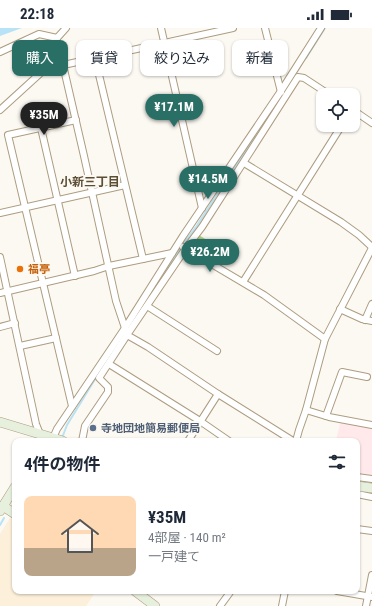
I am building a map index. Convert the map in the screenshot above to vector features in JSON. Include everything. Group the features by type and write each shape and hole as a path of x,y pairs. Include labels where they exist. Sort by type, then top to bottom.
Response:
{"street":[{"path":"0,52 39,34 57,38 66,28"},
{"path":"161,28 164,40"},
{"path":"182,40 233,28"},
{"path":"266,28 283,93"},
{"path":"83,438 85,426 108,392 108,387 99,378 186,248 202,227 244,162 321,28"},
{"path":"0,110 36,76"},
{"path":"66,76 116,301 125,328"},
{"path":"99,76 143,259"},
{"path":"172,76 202,208"},
{"path":"0,422 39,438 53,438 57,429 125,328 202,208 283,93 298,77 304,78 319,88"},
{"path":"360,115 372,123"},
{"path":"72,406 8,135 76,120"},
{"path":"41,128 75,276"},
{"path":"243,282 338,132"},
{"path":"244,162 341,222 359,235 372,248 324,339 306,410 297,438"},
{"path":"0,213 125,185"},
{"path":"178,244 243,282 324,339"},
{"path":"0,293 75,276 109,266 172,253"},
{"path":"0,257 39,438"},
{"path":"365,320 372,304"},
{"path":"147,306 217,351"},
{"path":"340,309 365,320 372,321"},
{"path":"0,327 15,324"},
{"path":"127,335 288,438"},
{"path":"20,346 56,338"},
{"path":"109,364 225,438"},
{"path":"326,416 342,372 367,377"},
{"path":"190,438 218,394"},
{"path":"306,410 326,416 372,425"},
{"path":"360,479 372,488"},
{"path":"360,486 372,488"},
{"path":"360,493 372,488"},
{"path":"12,492 2,508 12,513"},
{"path":"360,530 372,532"},
{"path":"366,606 370,597 372,575"},
{"path":"139,594 155,606"},
{"path":"220,606 229,594"},
{"path":"282,606 284,594"},
{"path":"354,594 370,597"}],"shaded area":[{"path":"340,423 372,428 372,477 360,475 360,438 337,438"},
{"path":"10,518 12,519 12,594 94,594 86,606 0,606 0,534"}],"green space":[{"path":"199,235 216,246 207,259 190,247"}],"water":[{"path":"0,28 22,28 0,36"}],"waterway":[{"path":"306,58 325,28"},
{"path":"142,307 277,102"},
{"path":"62,438 67,425 97,376"},
{"path":"0,525 4,518"}],"place":[{"name":"福亭","path":"20,269"},
{"name":"寺地団地簡易郵便局","path":"93,428"}],"district":[{"name":"小新三丁目","path":"90,182"}]}
